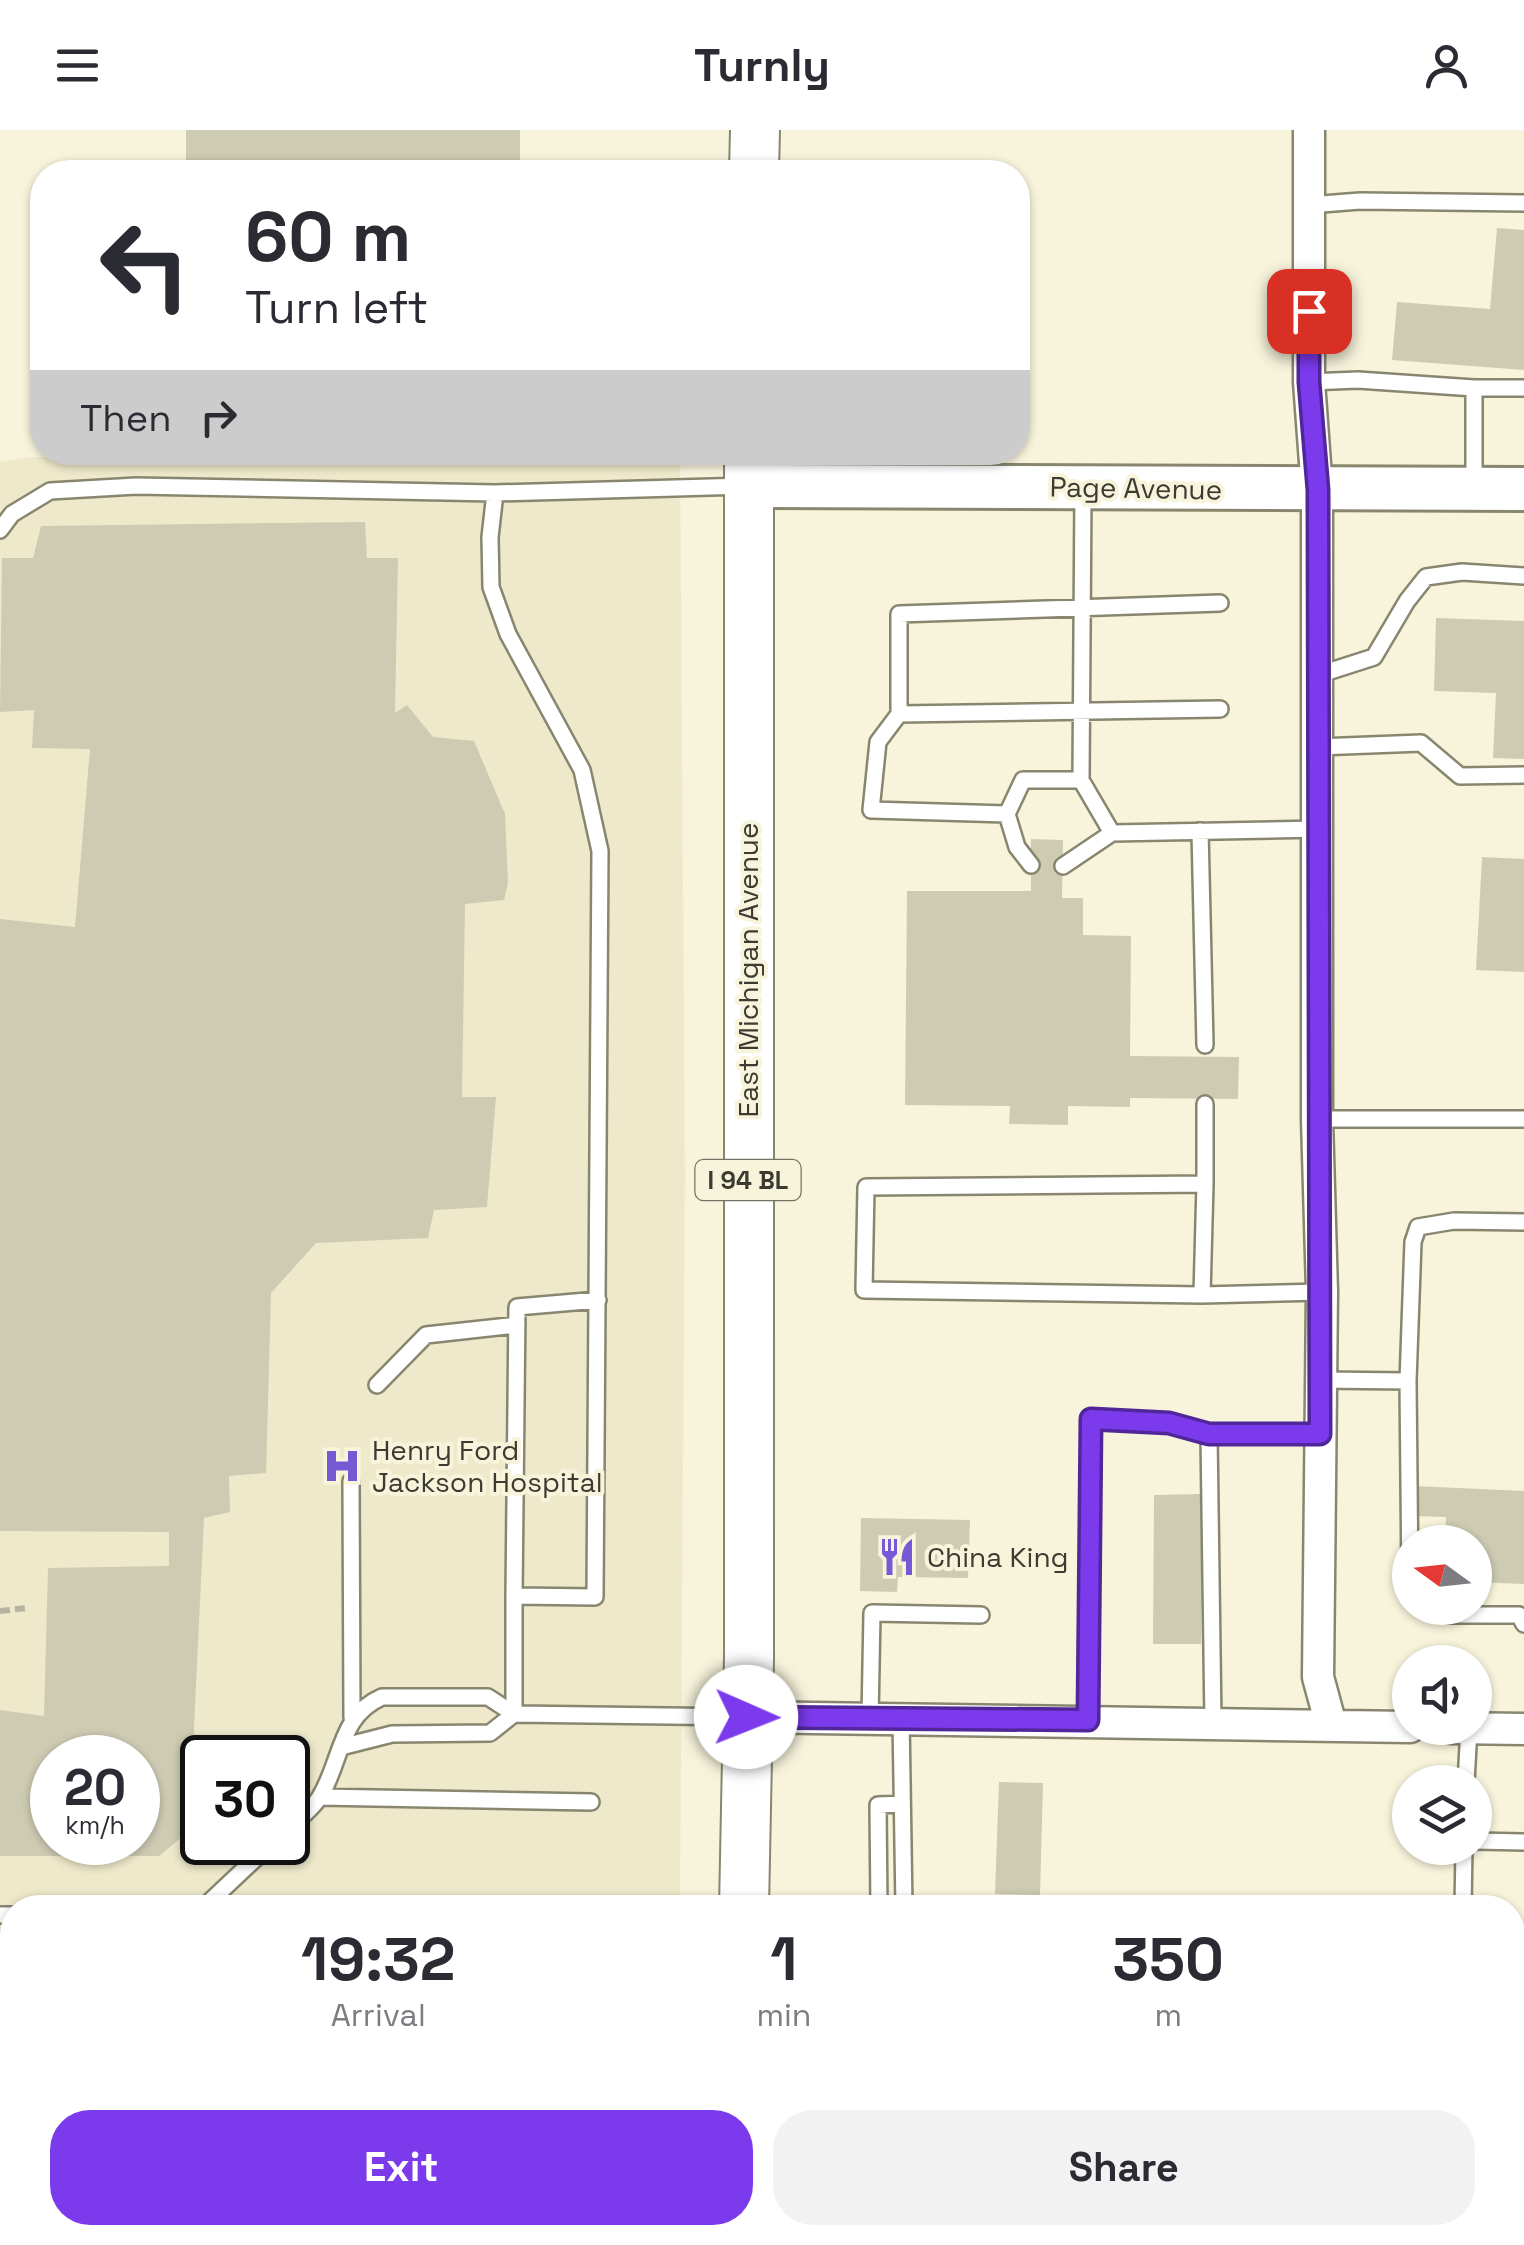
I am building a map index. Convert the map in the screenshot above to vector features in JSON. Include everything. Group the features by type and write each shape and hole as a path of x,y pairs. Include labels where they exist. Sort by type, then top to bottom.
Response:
{"main road":[{"path":"754,160 755,130"},
{"name":"East Michigan Avenue","path":"744,1895 749,1657 748,469"}],"street":[{"path":"1309,130 1309,382 1318,490 1317,1119 1322,1292 1318,1677 1331,1725"},
{"name":"Page Avenue","path":"748,469 1084,487 1524,490"},
{"path":"746,1717 1392,1727"},
{"path":"1492,1728 1524,1729"}],"lane":[{"path":"1309,204 1524,204"},
{"path":"1309,382 1358,380 1524,388"},
{"path":"1474,388 1474,488"},
{"path":"0,530 12,514 50,490 136,486 495,492 748,469"},
{"path":"1084,487 1081,780 1112,833"},
{"path":"495,492 490,537 491,587 508,634 582,770 600,851 595,1597 514,1596"},
{"path":"1318,675 1374,657 1406,601 1426,576 1462,572 1524,576"},
{"path":"1007,814 870,810 878,742 899,714 899,614 1220,603"},
{"path":"899,714 1220,709"},
{"path":"1318,747 1421,744 1460,776 1524,775"},
{"path":"1032,865 1017,847 1007,814 1022,780 1081,780"},
{"path":"1063,866 1112,833 1318,829"},
{"path":"1200,831 1206,1045"},
{"path":"1202,1295 1205,1104"},
{"path":"1317,1119 1524,1119"},
{"path":"1206,1184 866,1187 864,1290 1202,1295 1322,1292"},
{"path":"1409,1525 1408,1380 1414,1242 1418,1227 1454,1221 1524,1222"},
{"path":"514,1714 517,1307 598,1300"},
{"path":"377,1385 426,1336 518,1325"},
{"path":"1320,1380 1408,1380"},
{"path":"1088,1720 1091,1419 1169,1423 1209,1434 1320,1434"},
{"path":"1209,1434 1213,1722"},
{"path":"350,1481 352,1718"},
{"path":"904,1895 901,1804 872,1614 981,1615"},
{"path":"1492,1616 1518,1616 1524,1624"},
{"path":"310,1807 320,1797 352,1718 366,1704 399,1694 488,1697 514,1714 746,1717"},
{"path":"340,1747 392,1734 490,1734 514,1714"},
{"path":"320,1797 592,1802"},
{"path":"879,1895 878,1804 901,1804"},
{"path":"1492,1841 1524,1842"},
{"path":"217,1895 249,1865"},
{"path":"1464,1865 1464,1895"}],"path":[{"path":"0,1610 27,1608"}],"shaded area":[{"name":"Henry Ford Jackson Hospital","path":"30,457 30,465 680,465 685,1175 680,1895 0,1895 0,462"}],"building":[{"path":"186,130 520,130 520,160 186,160"},
{"path":"1497,228 1524,230 1524,370 1392,360 1397,302 1490,309"},
{"path":"365,522 367,558 398,558 395,713 407,705 433,737 474,741 505,814 508,883 504,900 465,904 462,1097 496,1097 487,1207 434,1210 428,1238 316,1243 271,1293 266,1473 229,1476 230,1512 204,1518 194,1735 180,1735 180,1838 160,1855 160,1735 30,1735 30,1856 0,1856 0,1710 44,1716 48,1568 169,1566 169,1532 0,1531 0,919 75,927 90,749 32,748 34,710 0,712 2,558 33,558 41,526"},
{"path":"1436,618 1524,621 1524,759 1493,758 1496,693 1434,691"},
{"path":"1031,839 1063,840 1062,898 1083,898 1083,935 1131,936 1130,1056 1239,1057 1238,1099 1130,1098 1130,1107 1068,1106 1068,1125 1009,1124 1010,1106 905,1105 907,891 1031,891"},
{"path":"1482,857 1524,859 1524,972 1476,970"},
{"path":"1414,1486 1524,1491 1524,1584 1492,1583 1492,1525 1446,1525 1446,1517 1413,1516"},
{"path":"1202,1494 1201,1644 1153,1644 1154,1495"},
{"path":"861,1518 970,1520 968,1578 898,1577 897,1592 860,1591"},
{"path":"999,1782 1043,1783 1040,1895 995,1894"}],"place":[{"name":"Henry Ford Jackson Hospital","path":"342,1466"},
{"name":"China King","path":"897,1557"}],"route":[{"path":"746,1717 1088,1720 1091,1419 1169,1423 1209,1434 1320,1434 1318,490 1309,382 1309,311"}]}
